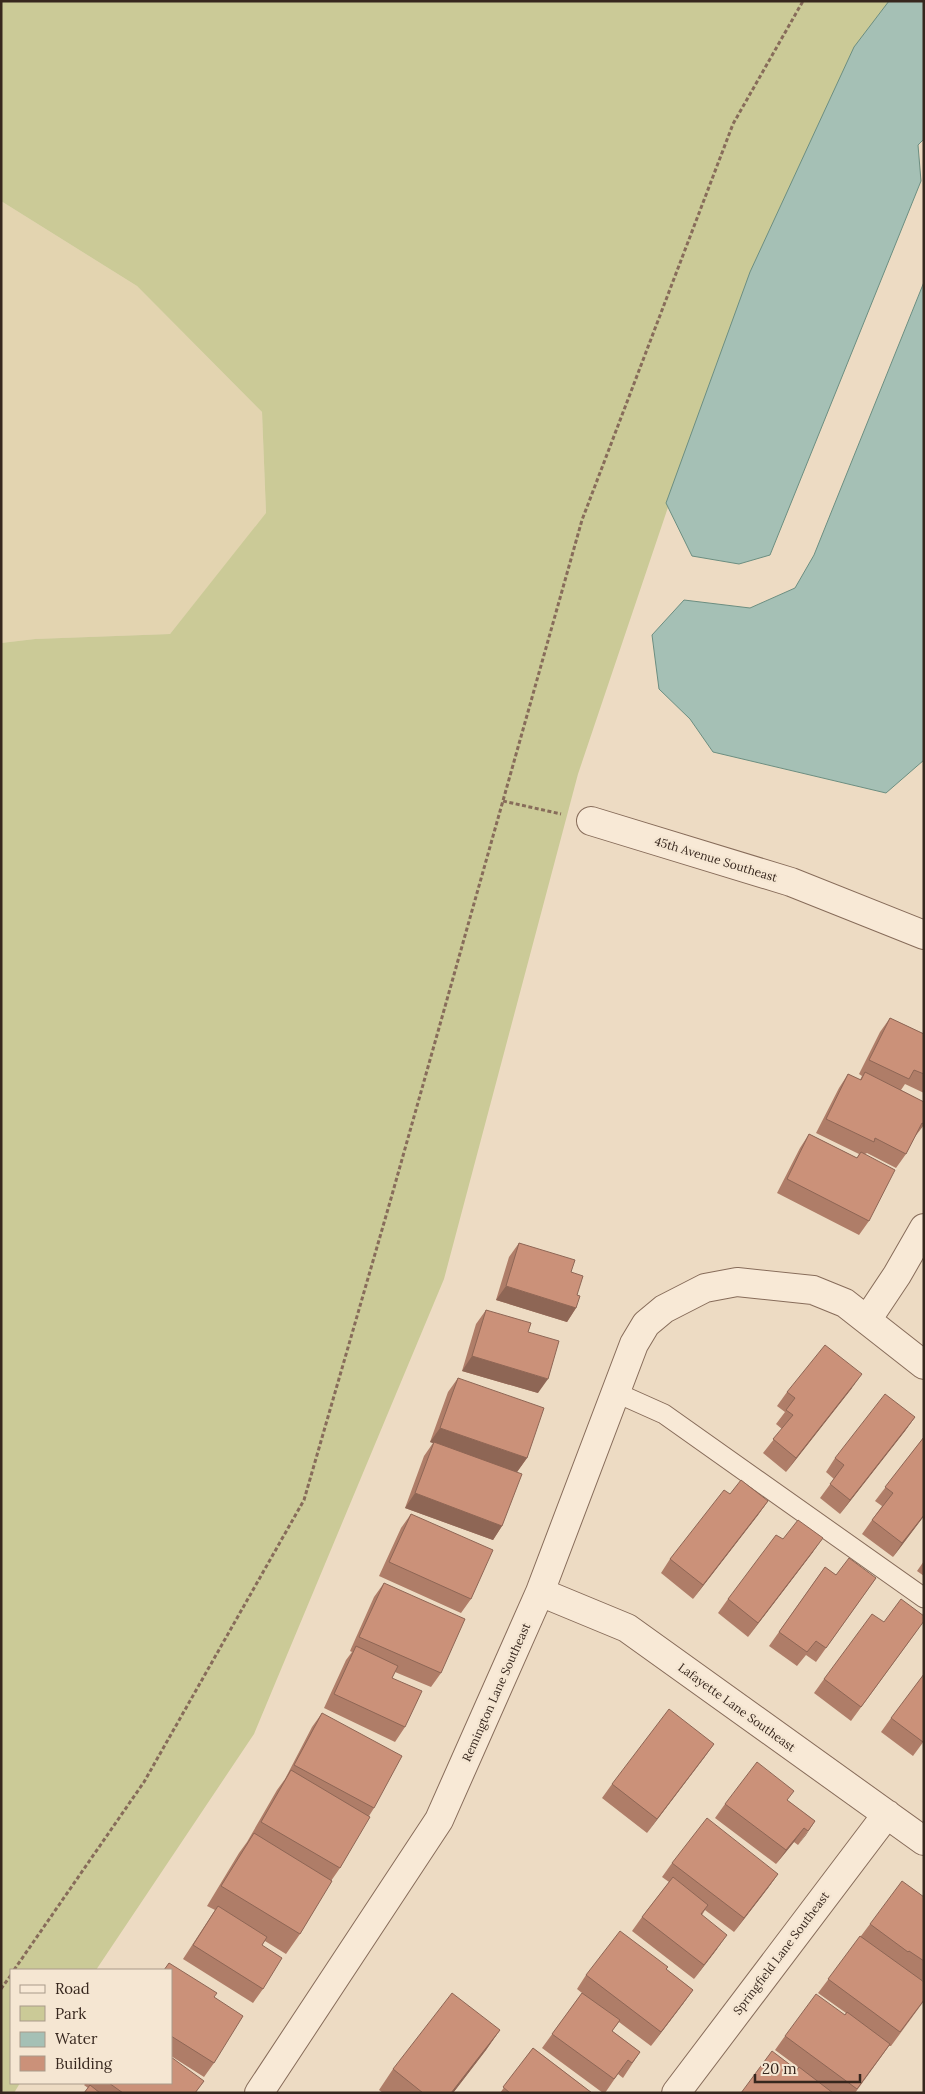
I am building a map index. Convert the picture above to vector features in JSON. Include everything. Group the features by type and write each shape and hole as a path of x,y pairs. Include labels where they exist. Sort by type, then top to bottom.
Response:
{"street":[{"name":"45th Avenue Southeast","path":"591,821 791,882 924,935"},
{"path":"868,1320 924,1228"},
{"name":"Remington Lane Southeast","path":"262,2092 439,1820 540,1592 634,1344 646,1324 664,1309 705,1288 737,1282 813,1290 845,1303 924,1365"},
{"name":"Lafayette Lane Southeast","path":"540,1592 627,1628 924,1841"},
{"name":"Springfield Lane Southeast","path":"676,2093 887,1814"}],"lane":[{"path":"617,1393 664,1414 924,1598"}],"path":[{"path":"15,1969 144,1782 304,1500 582,520 733,124 803,1"},
{"path":"503,801 591,821"},
{"path":"1,1989 10,1976"}],"shaded area":[{"path":"1,201 137,286 262,412 266,514 170,634 35,639 1,643"}],"green space":[{"path":"1,1 905,1 870,51 716,365 578,774 444,1279 254,1734 97,1969 10,1969 10,2084 19,2084 14,2093 1,2093 1,643 35,639 170,634 266,513 262,412 137,286 1,201"}],"water":[{"path":"889,1 924,1 924,139 918,145 921,181 770,555 739,564 692,556 666,503 750,272 854,47"},
{"path":"924,282 924,760 886,793 713,752 690,719 659,689 652,635 684,600 750,608 795,588 814,555"}],"building":[{"path":"890,1018 924,1034 924,1074 914,1070 909,1079 869,1060"},
{"path":"865,1072 924,1102 924,1124 922,1123 906,1154 875,1138 874,1142 826,1119 848,1074 861,1080"},
{"path":"809,1134 857,1158 861,1152 895,1170 869,1221 787,1179"},
{"path":"519,1243 575,1260 571,1272 583,1276 577,1295 580,1296 576,1308 506,1286"},
{"path":"486,1310 531,1323 528,1332 559,1341 548,1379 472,1356"},
{"path":"825,1345 862,1374 796,1458 773,1439 793,1415 786,1410 795,1398 787,1392"},
{"path":"458,1378 544,1408 527,1458 440,1428"},
{"path":"885,1394 915,1417 850,1500 830,1484 844,1465 835,1458"},
{"path":"924,1437 924,1515 902,1543 872,1520 893,1493 885,1487"},
{"path":"434,1442 522,1474 502,1526 415,1493"},
{"path":"741,1480 768,1501 703,1585 670,1559 724,1490 730,1494"},
{"path":"411,1514 493,1550 471,1599 389,1562"},
{"path":"798,1520 823,1538 758,1623 728,1599 776,1535 783,1539"},
{"path":"849,1558 876,1578 826,1648 816,1641 807,1652 779,1632 825,1567 836,1575"},
{"path":"384,1583 465,1619 441,1673 359,1637"},
{"path":"901,1599 924,1616 924,1621 861,1707 824,1679 872,1614 884,1622"},
{"path":"356,1646 398,1666 392,1678 422,1691 405,1727 334,1694"},
{"path":"924,1674 924,1741 923,1742 891,1718"},
{"path":"669,1709 714,1744 657,1819 612,1784"},
{"path":"322,1713 402,1756 374,1808 294,1765"},
{"path":"757,1762 794,1791 787,1800 815,1821 808,1831 804,1828 786,1850 725,1804"},
{"path":"291,1770 370,1817 340,1868 261,1822"},
{"path":"707,1818 778,1874 744,1918 672,1863"},
{"path":"254,1833 332,1881 300,1934 221,1886"},
{"path":"673,1877 708,1905 701,1914 727,1935 704,1965 642,1917"},
{"path":"902,1881 924,1897 924,1961 908,1952 870,1924"},
{"path":"218,1906 267,1937 262,1945 282,1958 263,1989 193,1945"},
{"path":"620,1931 668,1967 666,1969 693,1990 661,2032 586,1975"},
{"path":"860,1936 924,1982 924,2000 900,2032 828,1979"},
{"path":"169,1963 217,1993 214,1997 243,2016 214,2063 172,2037 172,1969 165,1969"},
{"path":"452,1993 500,2030 451,2093 423,2093 393,2069"},
{"path":"582,1993 620,2020 612,2031 640,2052 632,2063 628,2060 614,2079 552,2034"},
{"path":"816,1994 845,2015 847,2012 890,2044 857,2089 785,2036"},
{"path":"533,2048 592,2093 510,2093 503,2087"},
{"path":"772,2051 797,2070 799,2067 833,2093 741,2093"},
{"path":"172,2058 204,2081 195,2093 123,2093 110,2084 172,2084"},
{"path":"90,2085 100,2093 84,2093"}]}
